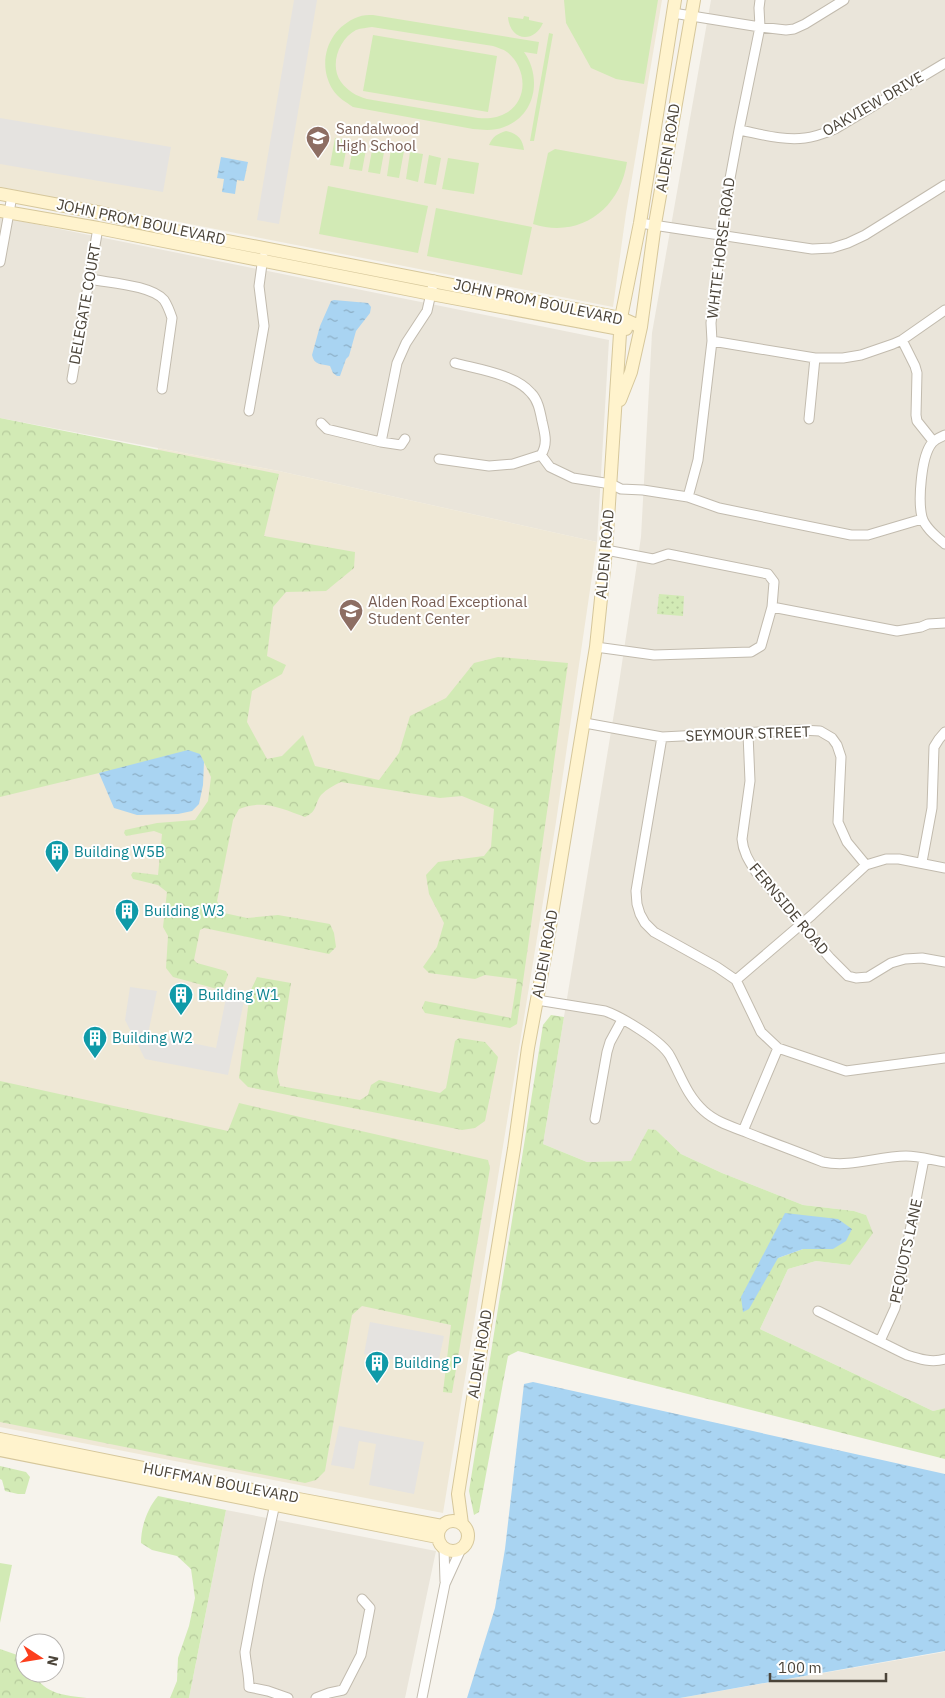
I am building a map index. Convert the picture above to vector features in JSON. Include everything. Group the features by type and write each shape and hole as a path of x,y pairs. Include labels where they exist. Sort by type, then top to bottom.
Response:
{"street":[{"name":"ALDEN ROAD","path":"616,412 631,372 641,326 655,224 694,0"},
{"name":"WHITE HORSE ROAD","path":"688,498 698,460 712,341 711,324 726,200 760,27 760,0"},
{"path":"674,6 692,16 760,27 794,29 844,0"},
{"name":"ALDEN ROAD","path":"462,1524 458,1494 528,1048 585,723 596,647 606,550 621,324 640,223 674,6"},
{"name":"OAKVIEW DRIVE","path":"739,130 786,138 803,139 817,136 835,129 945,63"},
{"path":"640,223 812,249 832,248 866,235 945,185"},
{"path":"0,262 6,195"},
{"name":"JOHN PROM BOULEVARD","path":"6,195 75,208 166,229 434,280 621,324"},
{"path":"62,222 70,217 75,208"},
{"name":"JOHN PROM BOULEVARD","path":"4,211 431,294 641,326"},
{"name":"DELEGATE COURT","path":"72,379 98,228"},
{"path":"249,411 264,326 259,286 266,247"},
{"path":"90,279 140,288 155,293 163,299 169,308 172,318 171,332 162,389"},
{"path":"381,442 397,363 406,344 424,318 434,280"},
{"path":"712,341 815,358 843,358 876,351 902,340 945,310"},
{"path":"902,340 917,373 917,421 933,441"},
{"path":"809,419 815,358"},
{"path":"455,363 515,381 531,393 538,406 544,428 546,441 541,455"},
{"path":"321,423 327,429 381,442 401,445 405,439"},
{"path":"945,435 933,441 928,450 921,486 922,518 929,530 945,544"},
{"path":"541,455 550,467 573,478 610,484 621,489 643,490 688,498 719,508 851,535 874,533 922,518"},
{"path":"439,458 489,466 513,464 541,455"},
{"path":"596,647 654,655 751,652 761,646 772,606 774,582 768,574 668,554 654,559 606,550"},
{"path":"772,606 897,631 928,624 945,623"},
{"name":"SEYMOUR STREET","path":"585,723 662,737 801,730 820,731 832,738 841,756 838,822 847,842 866,865"},
{"path":"922,862 932,808 934,747 945,732"},
{"name":"FERNSIDE ROAD","path":"748,734 750,781 742,839 743,848 756,872 839,969 851,977 868,978 891,963 905,959 922,958 945,962"},
{"path":"662,737 636,892 640,914 654,932 717,967 736,980 761,1032 778,1048 846,1071 945,1058"},
{"path":"736,980 866,865 886,859 899,859 945,868"},
{"path":"537,1000 605,1011 648,1035 666,1050 688,1093 705,1112 727,1125 832,1164 842,1165 906,1156 945,1162"},
{"path":"595,1119 607,1052 610,1042 622,1020"},
{"path":"744,1131 778,1048"},
{"name":"PEQUOTS LANE","path":"880,1341 895,1308 924,1159"},
{"path":"818,1311 907,1355 934,1361 945,1359"},
{"name":"HUFFMAN BOULEVARD","path":"0,1439 276,1500"},
{"name":"HUFFMAN BOULEVARD","path":"0,1450 441,1529"},
{"name":"ALDEN ROAD","path":"441,1529 458,1494"},
{"path":"276,1500 245,1652 249,1687 288,1698"},
{"path":"445,1584 461,1549 468,1540 466,1528 462,1524 453,1521 441,1529 439,1545 444,1549 455,1551 461,1549"},
{"path":"422,1698 445,1584 444,1549"},
{"path":"316,1698 343,1690 362,1655 370,1608 362,1598"}],"shaded area":[{"name":"Sandalwood High School","path":"0,0 662,0 626,213 613,307 0,187"},
{"path":"294,0 317,0 279,224 257,220"},
{"path":"711,0 945,0 945,1408 933,1411 760,1329 788,1269 816,1261 850,1265 866,1215 854,1211 803,1205 722,1173 681,1154 656,1130 648,1129 632,1161 587,1162 543,1144 619,683 641,537 652,333"},
{"path":"0,118 171,147 163,192 0,164"},
{"path":"0,217 609,340 597,542 279,471 0,418"},
{"path":"158,448 279,471 597,542 556,822 443,1513 0,1427 0,763 98,721"},
{"path":"130,987 157,991 148,1034 216,1048 228,988 246,992 228,1075 145,1059 125,1020"},
{"path":"370,1322 444,1336 437,1368 364,1354"},
{"path":"339,1426 424,1442 414,1494 369,1485 376,1444 359,1441 354,1469 331,1465"},
{"path":"226,1510 436,1551 405,1698 189,1698"},
{"path":"944,1652 945,1698 680,1698"}],"green space":[{"path":"564,0 658,0 644,84 616,79 591,68 566,23"},
{"path":"371,15 539,42 537,54 524,52 530,62 533,73 533,95 529,105 515,122 504,127 489,130 473,129 353,107 340,98 333,90 328,80 326,58 332,38 339,29 358,17","holes":["372,27 493,46 505,51 513,58 518,66 522,82 522,91 515,106 508,112 493,118 478,118 363,98 352,93 341,82 336,68 336,60 341,46 350,34 362,28"]},
{"path":"524,16 529,17 529,20 543,23 539,30 528,37 518,35 513,31 508,17 523,19"},
{"path":"549,33 553,34 534,141 530,141"},
{"path":"373,35 497,56 488,112 363,91"},
{"path":"506,131 519,137 524,150 489,145 492,139"},
{"path":"335,138 348,140 343,167 330,165"},
{"path":"354,142 367,144 362,171 349,169"},
{"path":"373,145 385,147 380,174 368,172"},
{"path":"391,149 404,151 399,178 387,176"},
{"path":"555,149 627,162 623,179 616,194 607,206 595,216 582,223 567,227 550,228 533,224 548,153"},
{"path":"410,152 423,154 418,182 406,179"},
{"path":"429,155 441,158 436,185 424,183"},
{"path":"448,158 479,163 474,194 442,189"},
{"path":"328,186 428,206 418,253 319,234"},
{"path":"436,208 532,227 522,275 427,256"},
{"path":"0,418 279,474 264,536 355,552 354,568 326,591 286,592 273,607 267,656 286,665 282,674 252,691 247,722 267,759 282,756 303,735 315,766 379,780 399,753 410,716 446,698 474,663 498,657 568,663 517,1024 510,1028 425,1013 422,1008 425,1001 511,1018 517,979 485,975 475,979 429,973 423,967 437,947 444,923 429,894 426,875 438,862 484,856 491,847 494,809 462,796 440,798 341,782 321,795 314,810 305,817 281,808 265,805 248,806 239,809 233,820 217,901 224,913 247,918 278,915 330,924 334,933 336,947 329,954 204,928 200,930 194,960 197,963 226,971 228,975 223,988 217,989 173,977 166,968 168,936 163,927 167,892 158,885 133,879 131,875 133,872 158,875 162,834 154,831 126,836 124,833 125,830 157,823 195,820 208,801 211,777 200,754 99,773 0,797"},
{"path":"659,594 684,596 683,616 657,614"},
{"path":"257,977 291,983 277,1073 280,1086 360,1100 368,1095 371,1085 379,1080 440,1093 446,1088 455,1041 459,1038 485,1042 498,1057 485,1121 475,1128 462,1130 248,1087 239,1078 250,992"},
{"path":"551,1015 564,1017 543,1144 587,1162 631,1161 648,1129 656,1130 681,1154 722,1173 803,1205 854,1211 866,1215 873,1233 850,1265 816,1261 788,1269 760,1329 933,1411 945,1408 945,1459 518,1351 508,1356 479,1512 474,1515 469,1491 543,1025","holes":["838,1219 833,1249 803,1249 778,1258"]},
{"path":"0,1081 228,1131 239,1103 488,1160 490,1168 452,1393 443,1392 451,1325 362,1306 352,1315 325,1471 316,1480 305,1483 0,1422"},
{"path":"0,1466 26,1472 30,1477 25,1494 5,1491 0,1479"},
{"path":"158,1496 226,1510 189,1698 170,1698 177,1681 178,1658 189,1626 195,1598 191,1569 177,1556 152,1550 141,1543 145,1518"},
{"path":"0,1563 12,1565 0,1623"},
{"path":"0,1649 15,1654 15,1683 41,1683 56,1693 87,1698 0,1698"}],"water":[{"path":"221,157 248,162 244,181 237,180 235,194 222,192 224,179 217,178"},
{"path":"331,301 368,303 371,307 370,313 356,331 349,356 346,359 340,376 333,373 330,366 316,362 312,355 320,326"},
{"path":"188,750 200,754 204,762 203,785 199,804 192,811 178,814 137,815 114,808 99,773"},
{"path":"785,1213 838,1219 852,1229 846,1241 833,1249 803,1249 778,1258 749,1309 743,1312 741,1297"},
{"path":"533,1382 945,1474 945,1651 680,1698 467,1698 495,1608 505,1549 524,1384"}],"place":[{"name":"Sandalwood High School","path":"318,159"},
{"name":"Alden Road Exceptional Student Center","path":"351,632"},
{"name":"Building W5B","path":"57,873"},
{"name":"Building W3","path":"127,932"},
{"name":"Building W1","path":"181,1016"},
{"name":"Building W2","path":"95,1059"},
{"name":"Building P","path":"377,1384"}]}
